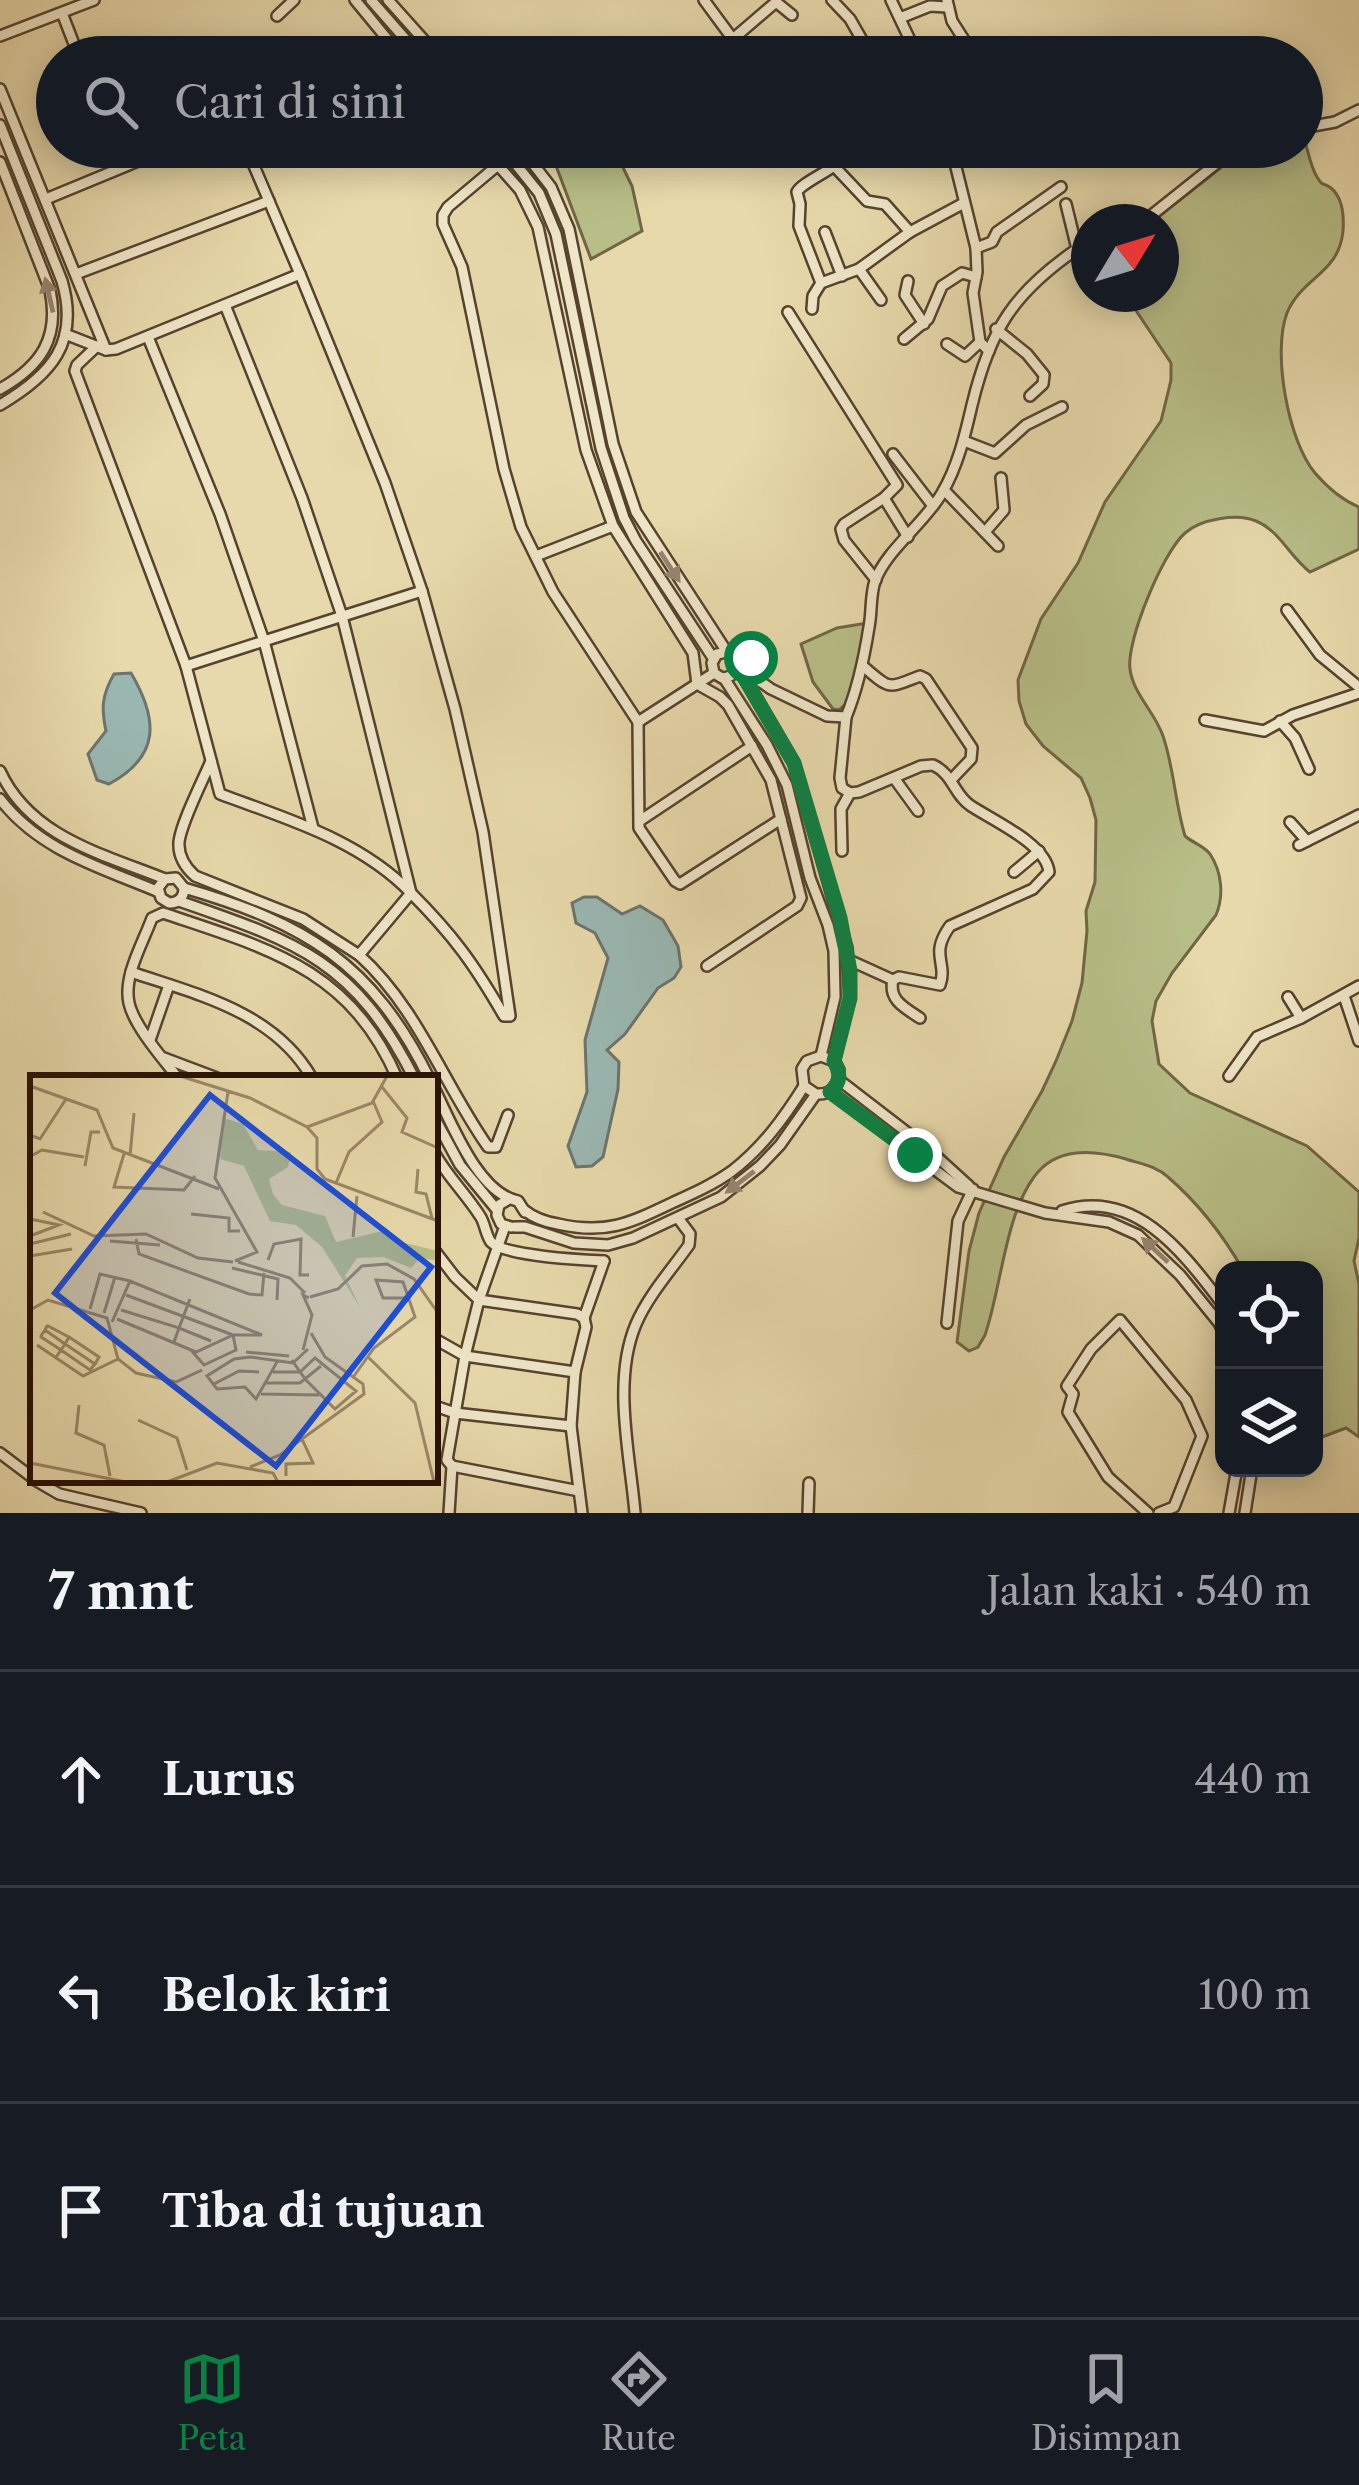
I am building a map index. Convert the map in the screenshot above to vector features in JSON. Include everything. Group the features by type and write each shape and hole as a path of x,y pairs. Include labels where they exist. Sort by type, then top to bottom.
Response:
{"street":[{"path":"0,36 94,0"},
{"path":"277,16 294,0"},
{"path":"355,0 384,36"},
{"path":"371,0 403,36"},
{"path":"388,0 420,36"},
{"path":"704,0 732,36"},
{"path":"832,0 860,36"},
{"path":"892,0 908,36"},
{"path":"736,36 776,2 792,15"},
{"path":"900,18 947,3 962,36"},
{"path":"62,13 71,36"},
{"path":"0,89 102,348"},
{"path":"1323,124 1359,110"},
{"path":"0,124 68,304 65,334 51,365 30,387 0,405"},
{"path":"0,162 54,309 41,355 21,377 0,389"},
{"path":"46,199 117,168"},
{"path":"199,790 313,828 369,859 455,938 508,1017 512,1011 483,832 422,591 379,466 255,168"},
{"path":"493,168 448,207 442,224 462,267 521,527 553,592 638,722 639,828 680,884 781,819"},
{"path":"501,168 527,202 543,243 586,450 613,526 693,653 697,684"},
{"path":"519,168 539,193 556,234 601,448 619,506 787,785 834,951 835,997 821,1056"},
{"path":"536,168 551,187 569,230 613,444 631,500 794,763 849,960 850,998 834,1061"},
{"path":"820,283 799,226 797,192 831,168"},
{"path":"836,168 867,201 885,204 910,232"},
{"path":"956,168 976,248 973,292 985,346"},
{"path":"1166,204 1211,168"},
{"path":"976,248 992,242 997,232 1061,187"},
{"path":"76,274 269,201"},
{"path":"812,309 820,283 859,269 910,232 964,203"},
{"path":"1066,205 1071,218"},
{"path":"825,232 842,276"},
{"path":"893,980 899,977 940,985 938,955 946,932 959,921 1033,889 1049,872 1039,850 962,801 943,770 933,765 859,792 842,788 840,778 846,717 862,666 876,580 944,490 964,441 985,346 1036,279 1071,257"},
{"path":"859,269 881,300"},
{"path":"904,340 924,324 942,286 962,273 976,277"},
{"path":"65,334 116,349 300,274"},
{"path":"908,281 905,295 924,324"},
{"path":"225,305 302,498 342,616 411,893"},
{"path":"788,313 896,485 841,529 844,540 876,580"},
{"path":"996,329 1044,375 1043,384 1030,396"},
{"path":"148,337 220,514 264,641 313,828"},
{"path":"947,344 965,356 985,346"},
{"path":"102,348 76,365 75,371 186,666 220,794"},
{"path":"964,441 995,453 1026,425 1062,407"},
{"path":"893,454 933,506"},
{"path":"985,532 1004,510 1001,478"},
{"path":"944,490 998,546"},
{"path":"884,498 908,537"},
{"path":"536,556 613,526"},
{"path":"186,666 422,591"},
{"path":"1205,720 1269,729 1359,690 1320,655 1287,610"},
{"path":"713,658 717,654 749,656 761,682 771,689 826,716 846,717"},
{"path":"638,722 697,684 735,673 733,658"},
{"path":"862,666 890,686 920,676 926,679 972,748 971,759 951,780"},
{"path":"697,684 728,705 771,780 801,894 800,902 707,966"},
{"path":"1280,721 1295,738 1309,770"},
{"path":"641,820 752,746"},
{"path":"211,760 179,840 185,866 195,876 303,919 381,974 417,1024 488,1147 496,1147 508,1115"},
{"path":"0,771 25,809 58,835 180,880 184,888 178,901"},
{"path":"894,778 918,812"},
{"path":"842,851 841,809 850,793"},
{"path":"0,799 47,844 158,892 166,902 178,901 281,937 337,973 383,1023 412,1075"},
{"path":"1290,822 1303,843 1359,815"},
{"path":"1014,872 1039,850"},
{"path":"158,892 176,868 185,866"},
{"path":"184,888 229,901 340,958 394,1016 428,1075"},
{"path":"359,955 411,893"},
{"path":"176,1075 130,1006 131,972 157,914 270,950 304,968 356,1012 395,1075"},
{"path":"849,960 893,980"},
{"path":"131,972 215,1000 262,1024 294,1052 310,1075"},
{"path":"893,980 893,996 920,1018"},
{"path":"150,1040 169,985"},
{"path":"1229,1076 1257,1037 1359,986"},
{"path":"1343,996 1359,1041"},
{"path":"1288,998 1301,1018"},
{"path":"438,1096 485,1180 508,1199 547,1222 609,1229 634,1222 732,1171 768,1137 804,1086 802,1069 807,1061 821,1056 834,1061 839,1080 830,1092"},
{"path":"164,1058 209,1075"},
{"path":"839,1080 973,1190"},
{"path":"804,1086 816,1094 830,1092 958,1186 1033,1210 1109,1222 1138,1235 1180,1275 1215,1318"},
{"path":"438,1125 460,1165 497,1210 498,1220 574,1243 608,1245 721,1196 780,1145 816,1094"},
{"path":"440,1172 480,1215 497,1250 604,1261"},
{"path":"946,1323 958,1221 973,1190"},
{"path":"497,1210 508,1199"},
{"path":"1056,1213 1089,1204 1135,1216 1172,1245 1215,1295"},
{"path":"449,1513 449,1463 465,1356 497,1250 510,1227 523,1220 524,1210"},
{"path":"635,1513 627,1357 641,1315 691,1239 678,1218"},
{"path":"582,1513 571,1426 575,1372 584,1318 608,1245"},
{"path":"438,1255 479,1300 584,1318"},
{"path":"1148,1513 1112,1481 1068,1412 1073,1394 1067,1387 1091,1349 1120,1320 1186,1400 1202,1436 1174,1507 1160,1513"},
{"path":"438,1341 465,1356 575,1372"},
{"path":"438,1407 571,1426"},
{"path":"438,1447 449,1463 580,1491"},
{"path":"0,1453 30,1476"},
{"path":"1228,1513 1235,1477"},
{"path":"1245,1513 1251,1477"},
{"path":"41,1483 59,1494 141,1513"},
{"path":"808,1513 809,1483"}],"green space":[{"path":"557,168 623,168 632,186 642,231 591,259"},
{"path":"1220,168 1312,168 1340,202 1343,231 1335,257 1287,313 1282,372 1290,419 1305,459 1335,493 1359,507 1359,549 1310,572 1272,531 1256,521 1229,518 1192,528 1176,543 1148,598 1130,669 1163,736 1185,836 1210,854 1220,884 1216,915 1156,1001 1152,1021 1159,1064 1190,1093 1307,1146 1359,1192 1354,1261 1359,1284 1359,1437 1346,1428 1323,1437 1323,1261 1237,1261 1179,1187 1158,1170 1126,1159 1076,1153 1043,1167 1016,1212 985,1335 969,1351 957,1342 979,1213 1072,1021 1082,983 1086,911 1095,882 1096,820 1090,798 1081,778 1043,746 1026,724 1018,680 1041,619 1078,563 1105,502 1161,421 1171,363 1137,312 1179,312 1179,204 1175,204"},
{"path":"867,623 852,693 839,710 833,709 813,682 801,644 837,628"}],"water":[{"path":"131,673 146,706 150,735 138,761 109,784 97,780 88,754 106,731 104,702 114,674"},
{"path":"597,897 622,914 640,906 663,920 678,946 681,967 607,1050 619,1062 618,1089 603,1157 592,1166 576,1167 568,1146 587,1092 585,1040 608,958 595,933 576,923 572,903"}],"route":[{"path":"751,658 735,657 794,763 847,948 850,998 834,1061 839,1080 830,1092 915,1155"}]}
